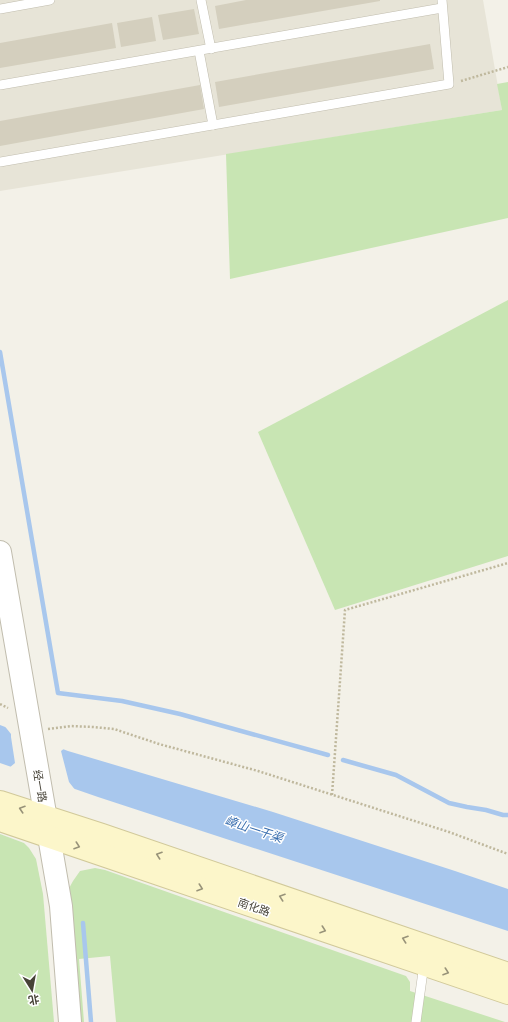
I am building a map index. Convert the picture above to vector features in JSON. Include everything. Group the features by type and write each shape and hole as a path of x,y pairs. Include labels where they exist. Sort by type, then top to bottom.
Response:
{"main road":[{"name":"南化路","path":"0,802 47,827 508,993"},
{"name":"南化路","path":"0,820 47,827 508,974"}],"street":[{"name":"经一路","path":"0,552 60,906 70,1022"}],"lane":[{"path":"0,9 50,0"},
{"path":"201,0 211,49"},
{"path":"0,85 211,49 442,4 450,84 0,162"},
{"path":"199,50 213,125"},
{"path":"416,1022 424,964"}],"path":[{"path":"450,84 508,67"},
{"path":"332,794 346,610 508,563"},
{"path":"31,729 71,726 93,726 114,729 159,744 258,771 332,794 449,832 508,854"}],"shaded area":[{"path":"0,0 483,0 502,110 0,191"}],"green space":[{"path":"508,82 508,218 230,279 226,154 502,110 497,84"},
{"path":"508,300 508,556 335,610 258,432"},
{"path":"0,834 24,843 36,859 43,894 54,1022 0,1022"},
{"path":"95,868 105,870 406,976 410,982 410,991 505,1022 116,1022 110,956 79,959 84,1022 76,1022 67,892 80,871"}],"water":[{"name":"嶂山一干渠","path":"0,725 68,751 273,812 508,889 508,931 98,797 0,763"}],"pier":[{"path":"3,724 65,748 61,751 69,782 76,791 9,768 15,763 11,734"}],"building":[{"path":"246,0 380,1 219,29 215,6"},
{"path":"194,9 199,34 163,40 158,15"},
{"path":"152,17 156,41 121,47 117,23"},
{"path":"112,23 116,48 0,68 0,43"},
{"path":"430,44 434,69 219,107 215,82"},
{"path":"200,85 204,109 0,146 0,121"}],"waterway":[{"path":"0,352 58,693 122,701 180,714 328,755"},
{"path":"343,760 396,775 449,803 508,815"},
{"path":"83,923 91,1022"}]}
